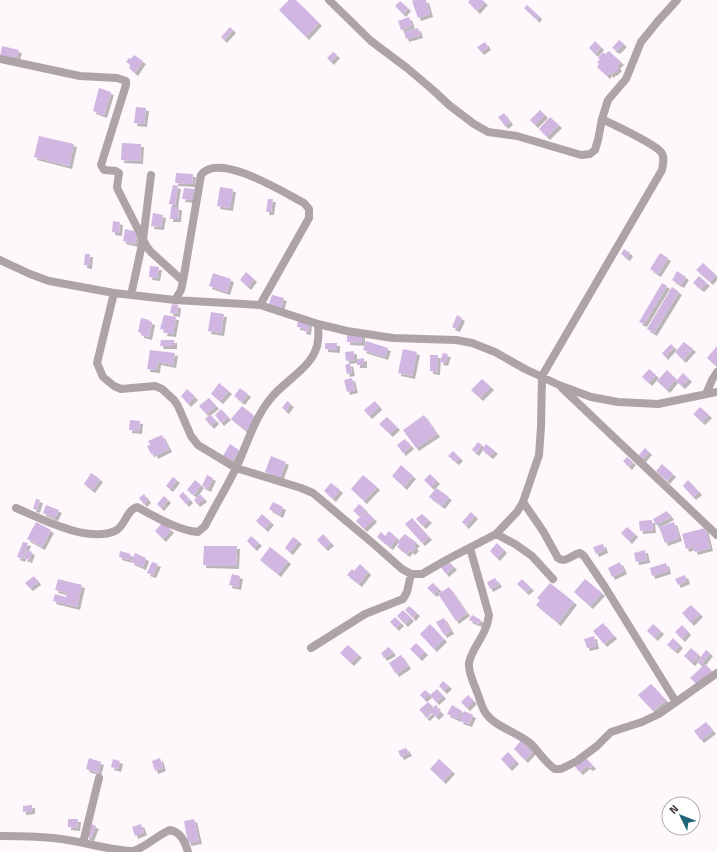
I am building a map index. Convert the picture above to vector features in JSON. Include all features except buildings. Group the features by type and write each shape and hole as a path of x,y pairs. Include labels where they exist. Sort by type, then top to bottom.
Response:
{"street":[{"path":"329,0 371,41 407,68 461,115 474,124 488,132 518,136 582,155 590,154 595,150 602,118 608,100 626,79 642,42 677,0"},
{"path":"0,59 80,76 118,78 126,81 126,86 101,165 104,170 116,171 120,173 117,187 118,190 143,240 151,252 183,282"},
{"path":"114,294 97,363 103,377 114,386 121,389 155,386 162,389 178,406 191,436 198,445 236,468 313,493 402,569 411,574 422,574 496,534 517,512 523,502 539,455 542,376 662,170 664,161 661,152 602,118"},
{"path":"175,300 182,290 202,175 210,169 223,168 245,173 304,203 309,209 309,218 260,305"},
{"path":"131,295 143,240 151,175"},
{"path":"0,260 49,281 114,294 175,300 260,305 318,324 370,335 394,338 456,340 472,343 495,352 525,369 559,385 591,397 618,402 658,404 717,392"},
{"path":"16,508 61,527 92,535 114,532 119,529 132,509 137,507 176,526 192,532 198,532 205,526 236,468 263,409 271,398 306,365 311,358 316,349 318,340 318,324"},
{"path":"706,394 717,372"},
{"path":"559,385 717,535"},
{"path":"523,502 543,531 558,558 564,560 580,553 584,556 605,587 676,702"},
{"path":"496,534 515,544 532,556 553,579"},
{"path":"470,548 489,615 485,632 472,654 469,663 473,682 481,705 485,714 524,738 556,770 570,766 597,746 610,732 642,722 659,714 717,673"},
{"path":"311,648 365,614 402,599 407,592 411,574"},
{"path":"83,843 99,778"},
{"path":"0,836 61,838 121,852 133,851 142,847 162,833 170,830 178,832 188,852"}]}
